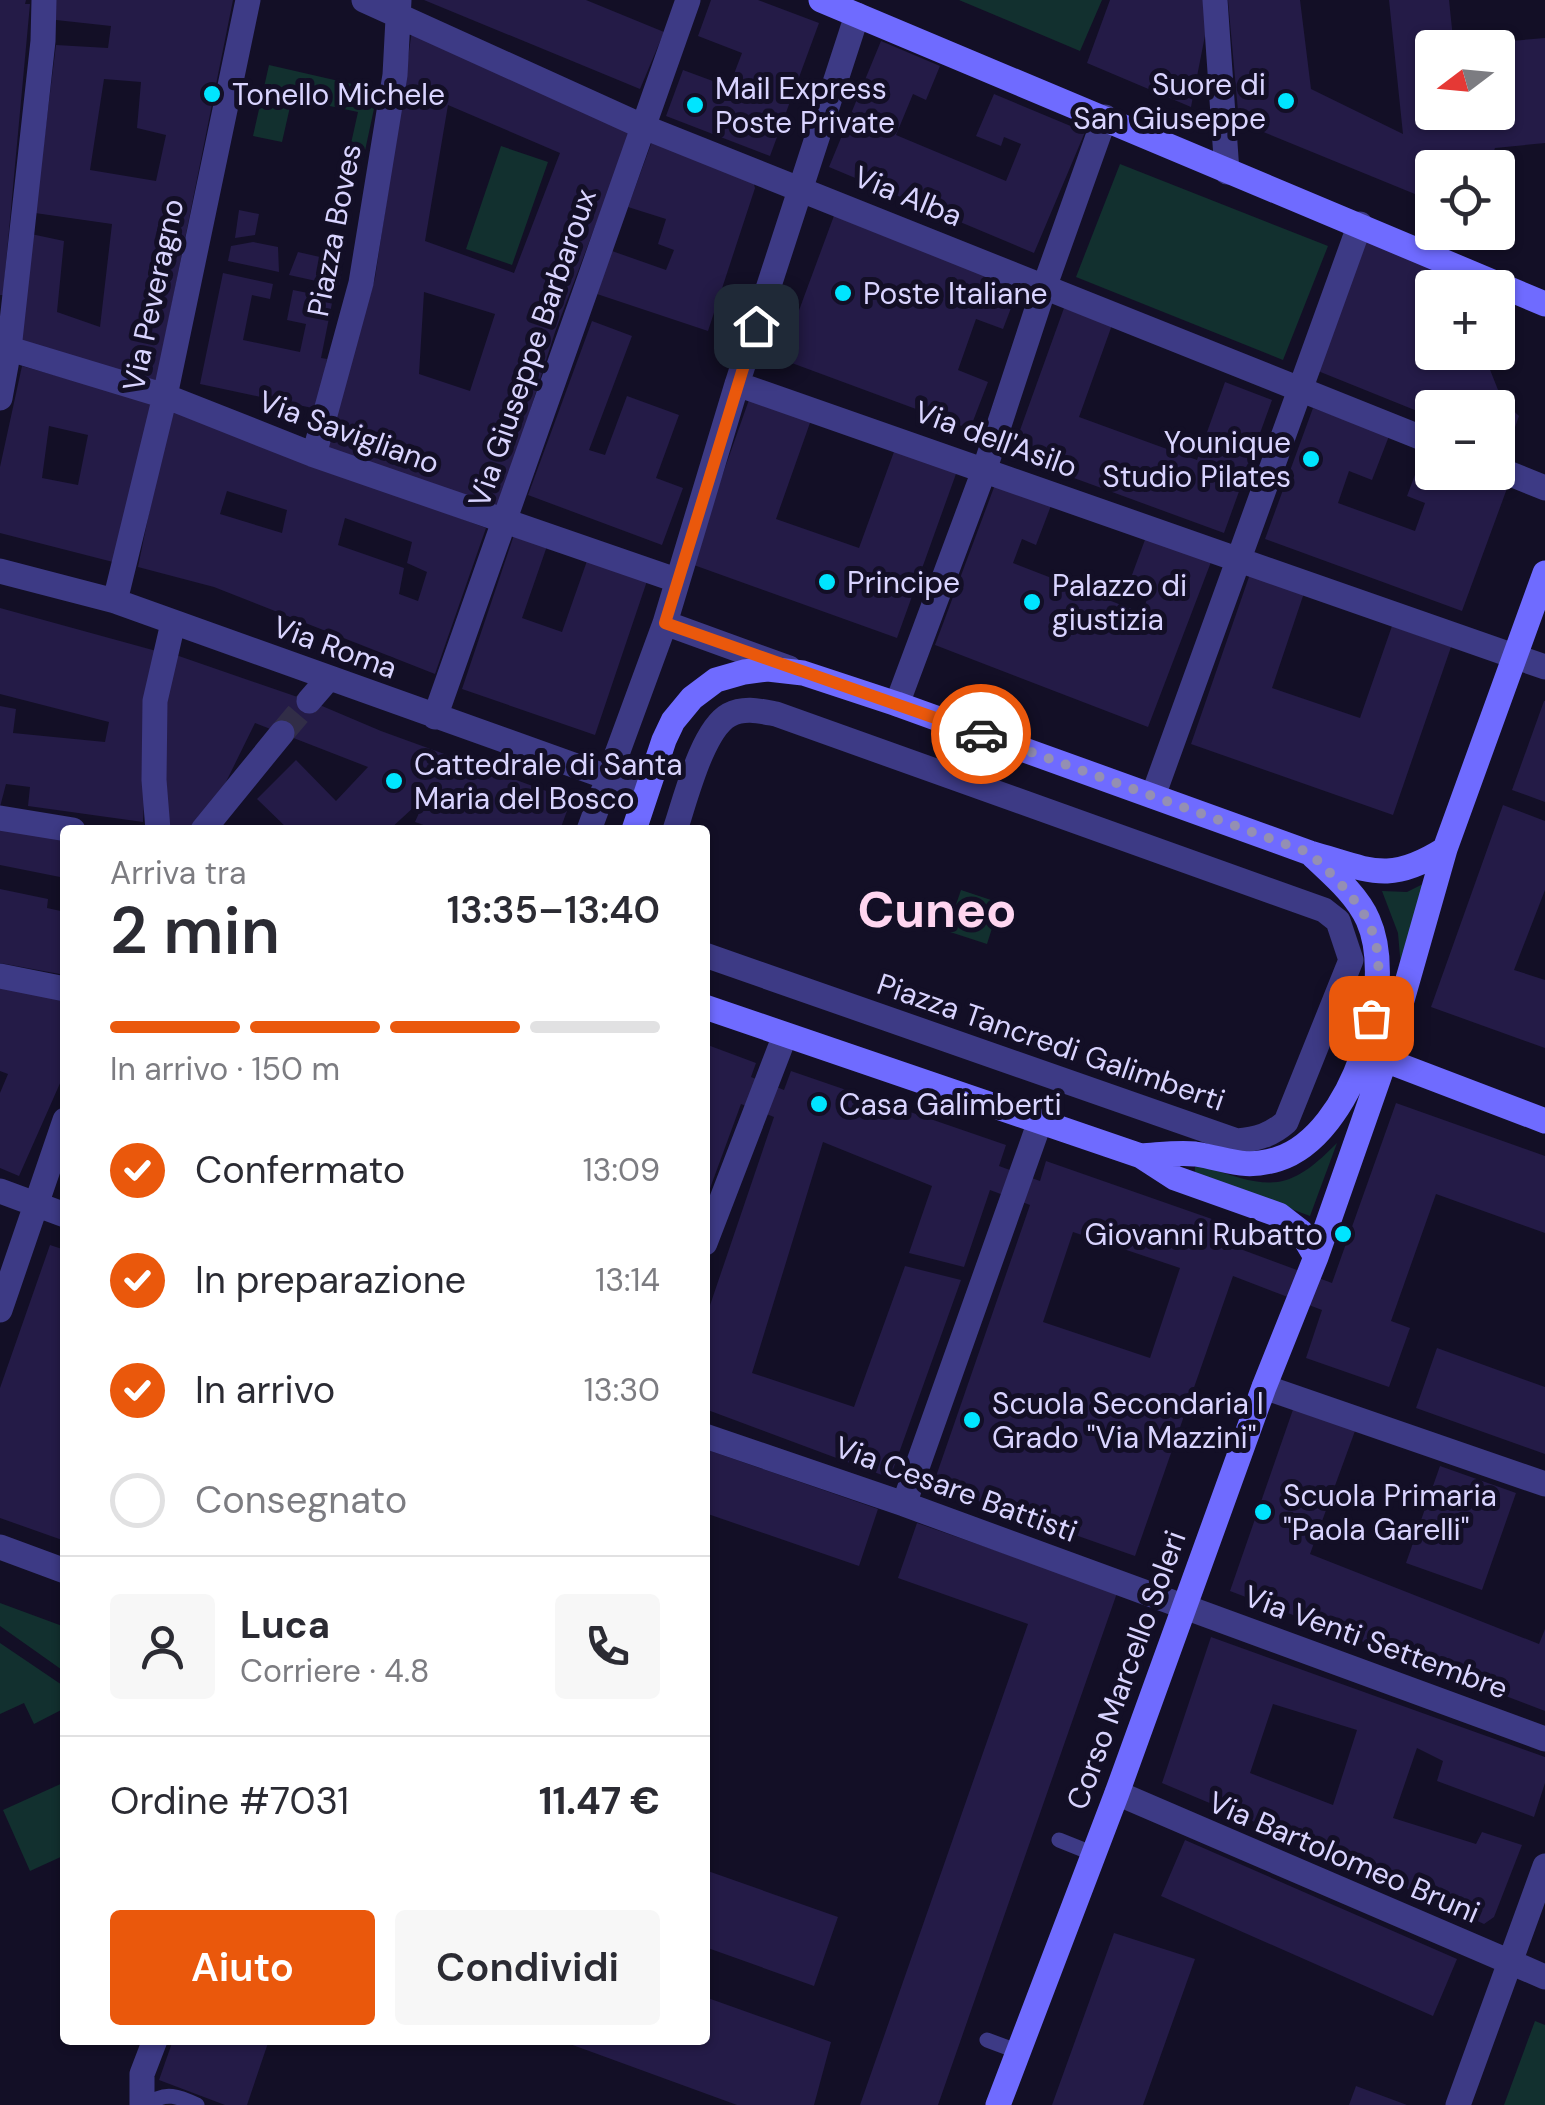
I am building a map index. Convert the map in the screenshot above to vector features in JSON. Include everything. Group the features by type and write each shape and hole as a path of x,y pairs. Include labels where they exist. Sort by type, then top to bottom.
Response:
{"street":[{"path":"0,398 43,41 44,0"},
{"name":"Via Peveragno","path":"116,601 165,396 248,0"},
{"name":"Via Alba","path":"364,0 399,7 644,127 1415,435"},
{"name":"Via Giuseppe Barbaroux","path":"435,717 688,0"},
{"path":"821,0 1545,304"},
{"path":"1215,0 1227,172"},
{"name":"Piazza Boves","path":"314,455 361,283 392,92 399,7"},
{"path":"592,825 665,623 737,384 857,16"},
{"path":"897,704 984,468 1105,117"},
{"path":"1153,796 1360,224"},
{"name":"Via Savigliano","path":"5,348 165,396 314,455 676,580"},
{"name":"Via dell'Asilo","path":"737,384 1545,668"},
{"path":"1515,475 1545,488"},
{"name":"Via Roma","path":"0,571 116,601 646,791"},
{"path":"1445,849 1545,573"},
{"path":"158,825 155,701 173,623"},
{"name":"Piazza Tancredi Galimberti","path":"665,623 1310,853 1376,872 1396,872 1418,866 1445,849"},
{"name":"Piazza Tancredi Galimberti","path":"636,825 673,722 692,698 716,680 744,672 803,673"},
{"path":"308,701 328,680"},
{"name":"Piazza Tancredi Galimberti","path":"677,825 702,753 718,724 731,714 751,710 776,714 1324,910 1338,921 1351,960 1286,1122 1257,1139 1237,1141 710,957"},
{"path":"207,825 282,732"},
{"path":"0,818 60,828"},
{"name":"Piazza Tancredi Galimberti","path":"1316,1258 1374,1056 1445,849"},
{"name":"Piazza Tancredi Galimberti","path":"1141,1156 1193,1154 1243,1166 1281,1158 1310,1140 1334,1115 1374,1056 1379,954 1368,918 1349,891 1310,853"},
{"path":"0,976 60,988"},
{"name":"Piazza Tancredi Galimberti","path":"710,1009 1141,1156 1175,1178 1279,1216 1301,1232 1316,1258"},
{"path":"710,1229 785,1035"},
{"path":"1374,1056 1545,1121"},
{"path":"904,1504 1039,1124"},
{"path":"0,1310 60,1135"},
{"path":"0,1191 60,1213"},
{"name":"Corso Marcello Soleri","path":"998,2105 1117,1793 1264,1387 1316,1258"},
{"path":"1264,1387 1545,1484"},
{"name":"Via Cesare Battisti","path":"710,1438 1184,1606"},
{"path":"0,1548 60,1570"},
{"name":"Via Venti Settembre","path":"1184,1606 1545,1739"},
{"name":"Via Bartolomeo Bruni","path":"1117,1793 1545,1978"},
{"path":"1458,2105 1545,1866"},
{"path":"145,2105 142,2074 152,2045"}],"lane":[{"path":"1059,1840 1094,1854"},
{"path":"987,2040 1019,2052"},
{"path":"145,2105 169,2095 197,2105"}],"green space":[{"path":"959,0 1102,0 1080,51"},
{"path":"269,65 378,90 363,160 348,157 358,112 292,98 282,142 253,136"},
{"path":"501,146 548,162 512,265 466,249"},
{"path":"1120,164 1328,246 1283,360 1076,277"},
{"path":"1431,880 1401,968 1398,933 1382,891 1407,892"},
{"path":"961,890 1000,903 987,944 947,931"},
{"path":"1337,1143 1310,1216 1195,1173 1195,1167 1203,1166 1244,1179 1275,1182 1304,1172"},
{"path":"0,1603 60,1625 60,1668 0,1626"},
{"path":"0,1643 60,1684 60,1711 34,1724 24,1703 0,1714"},
{"path":"60,1784 60,1857 30,1871 3,1810"},
{"path":"1535,2021 1545,2025 1545,2105 1504,2105"}],"building":[{"path":"0,0 26,0 25,4 30,4 3,295 0,295"},
{"path":"56,0 233,0 156,383 21,344 31,234 64,241 57,312 100,327 112,224 35,213 56,45 108,48 111,26 56,20","holes":["104,79 141,82 137,128 166,135 156,181 90,170"]},
{"path":"424,0 586,0 664,32 640,89"},
{"path":"711,0 758,0 819,23 770,156 666,116 683,70 729,87 742,53 698,36"},
{"path":"1110,0 1212,0 1191,107 1087,63"},
{"name":"Suore di San Giuseppe","path":"1228,0 1300,0 1311,89 1403,134 1389,0 1449,0 1452,30 1415,30 1415,130 1515,130 1515,41 1545,38 1545,143 1494,150 1415,150 1415,194 1239,122"},
{"path":"412,31 632,129 555,332 499,509 324,452 375,278","holes":["448,105 560,153 514,273 425,241","424,292 495,314 470,391 419,374"]},
{"path":"881,41 940,66 926,100 913,94 896,135 1006,181 1021,144 1004,137 1001,146 976,136 994,94 1085,132 1034,253 829,167"},
{"path":"654,136 753,181 755,188 708,331 597,294 612,251 666,270 674,250 658,244 666,219 628,207"},
{"path":"239,210 259,214 255,235 235,238"},
{"path":"835,213 1021,282 1003,329 976,319 958,370 988,382 970,429 781,359"},
{"path":"329,231 348,234 343,263 326,252"},
{"path":"1363,240 1436,270 1415,270 1415,370 1490,370 1498,390 1415,390 1415,410 1318,371"},
{"path":"253,242 278,247 279,272 228,261 231,246"},
{"path":"298,252 320,257 342,269 339,286 289,275"},
{"path":"223,273 273,284 270,299 252,295 243,340 300,352 306,324 287,320 293,290 333,298 321,358 327,359 317,409 200,384"},
{"path":"1064,308 1112,325 1079,417 1197,460 1225,382 1272,400 1224,533 1011,455"},
{"path":"592,321 632,336 589,450 605,455 627,396 679,415 656,478 683,488 662,545 528,495"},
{"path":"22,366 153,403 113,562 0,533 0,467","holes":["49,426 88,435 78,485 42,478"]},
{"path":"750,397 811,420 776,519 859,548 895,449 957,471 897,638 691,564"},
{"path":"1313,408 1389,436 1372,480 1349,471 1338,503 1415,531 1425,503 1407,496 1415,475 1415,490 1506,490 1462,611 1265,539"},
{"path":"170,410 486,528 435,674 214,587 138,567","holes":["227,491 287,510 282,533 220,514","345,518 412,542 407,563 427,572 418,601 399,594 404,568 338,545"]},
{"name":"Palazzo di giustizia","path":"996,482 1052,503 1036,545 1022,539 1013,563 1142,613 1150,591 1129,583 1146,537 1211,562 1148,727 935,645"},
{"path":"514,535 547,546 522,618 562,632 588,558 648,578 595,735 462,689"},
{"path":"1250,574 1304,593 1272,688 1360,718 1392,626 1451,647 1393,815 1191,744"},
{"path":"0,608 160,652 150,686 143,822 28,806 30,787 6,784 0,807 0,706 16,709 13,733 105,742 109,722 0,694"},
{"path":"173,654 571,800 562,825 424,825 415,822 427,795 394,825 284,825 257,799 296,760 336,801 368,767 255,723 224,786 197,825 165,825 161,743"},
{"path":"1545,701 1545,802 1512,790"},
{"path":"1503,805 1545,821 1545,890 1514,970 1545,980 1545,1048 1431,1007"},
{"path":"0,823 60,833 60,877 0,865"},
{"path":"0,889 48,899 47,908 60,911 60,974 0,963"},
{"path":"0,985 60,997 60,1083 19,1176 0,1168 0,1093 8,1074 0,1071"},
{"path":"710,1046 756,1063 751,1077 784,1090 791,1071 1006,1145 999,1166 1040,1181 1046,1161 1249,1232 1243,1250 1332,1283 1396,1103 1545,1156 1545,1233 1436,1194 1391,1321 1410,1328 1389,1387 1306,1358 1322,1310 1233,1276 1135,1556 933,1485 1030,1205 990,1190 964,1267 909,1253 932,1186 823,1142 752,1373 854,1407 905,1266 961,1280 890,1478 710,1411 710,1305 774,1117 741,1104 710,1188","holes":["1073,1232 1180,1268 1150,1358 1043,1322"]},
{"path":"50,1245 60,1248 60,1539 0,1518 0,1388"},
{"path":"1437,1348 1545,1387 1545,1454 1416,1408"},
{"path":"1297,1398 1359,1420 1310,1554 1539,1644 1545,1629 1545,1711 1230,1591"},
{"path":"710,1451 878,1509 859,1566 710,1515"},
{"path":"1440,1466 1516,1493 1482,1590 1406,1563"},
{"path":"917,1523 1117,1593 938,2105 860,2105 1028,1624 898,1578"},
{"path":"1211,1637 1545,1757 1545,1783 1534,1817 1437,1781 1443,1761 1417,1748 1393,1818 1476,1844 1482,1832 1522,1845 1494,1917 1484,1924 1162,1783","holes":["1273,1704 1357,1730 1333,1805 1250,1773"]},
{"path":"1185,1840 1457,1959 1433,2016 1161,1896"},
{"path":"710,1872 838,1917 814,1986 710,1949"},
{"path":"1114,1933 1195,1959 1143,2105 1052,2105"},
{"path":"710,1999 831,2042 814,2105 737,2105 573,2045 710,2045"},
{"path":"171,2045 267,2045 247,2105 225,2105 159,2080"},
{"path":"1356,2086 1407,2105 1349,2105"}],"tunnel":[{"path":"282,733 309,701"}],"way so far":[{"path":"981,734 1310,853 1349,891 1368,918 1379,954 1380,983 1371,1018"}],"place":[{"name":"Tonello Michele","path":"212,94"},
{"name":"Suore di San Giuseppe","path":"1286,101"},
{"name":"Mail Express Poste Private","path":"695,105"},
{"name":"Poste Italiane","path":"843,293"},
{"name":"Younique Studio Pilates","path":"1311,459"},
{"name":"Principe","path":"827,582"},
{"name":"Palazzo di giustizia","path":"1032,602"},
{"name":"Cattedrale di Santa Maria del Bosco","path":"394,781"},
{"name":"Casa Galimberti","path":"819,1104"},
{"name":"Giovanni Rubatto","path":"1343,1234"},
{"name":"Scuola Secondaria I Grado \"Via Mazzini\"","path":"972,1420"},
{"name":"Scuola Primaria \"Paola Garelli\"","path":"1263,1512"}],"district":[{"name":"Cuneo","path":"937,910"}],"route":[{"path":"756,326 665,623 981,734"}]}
